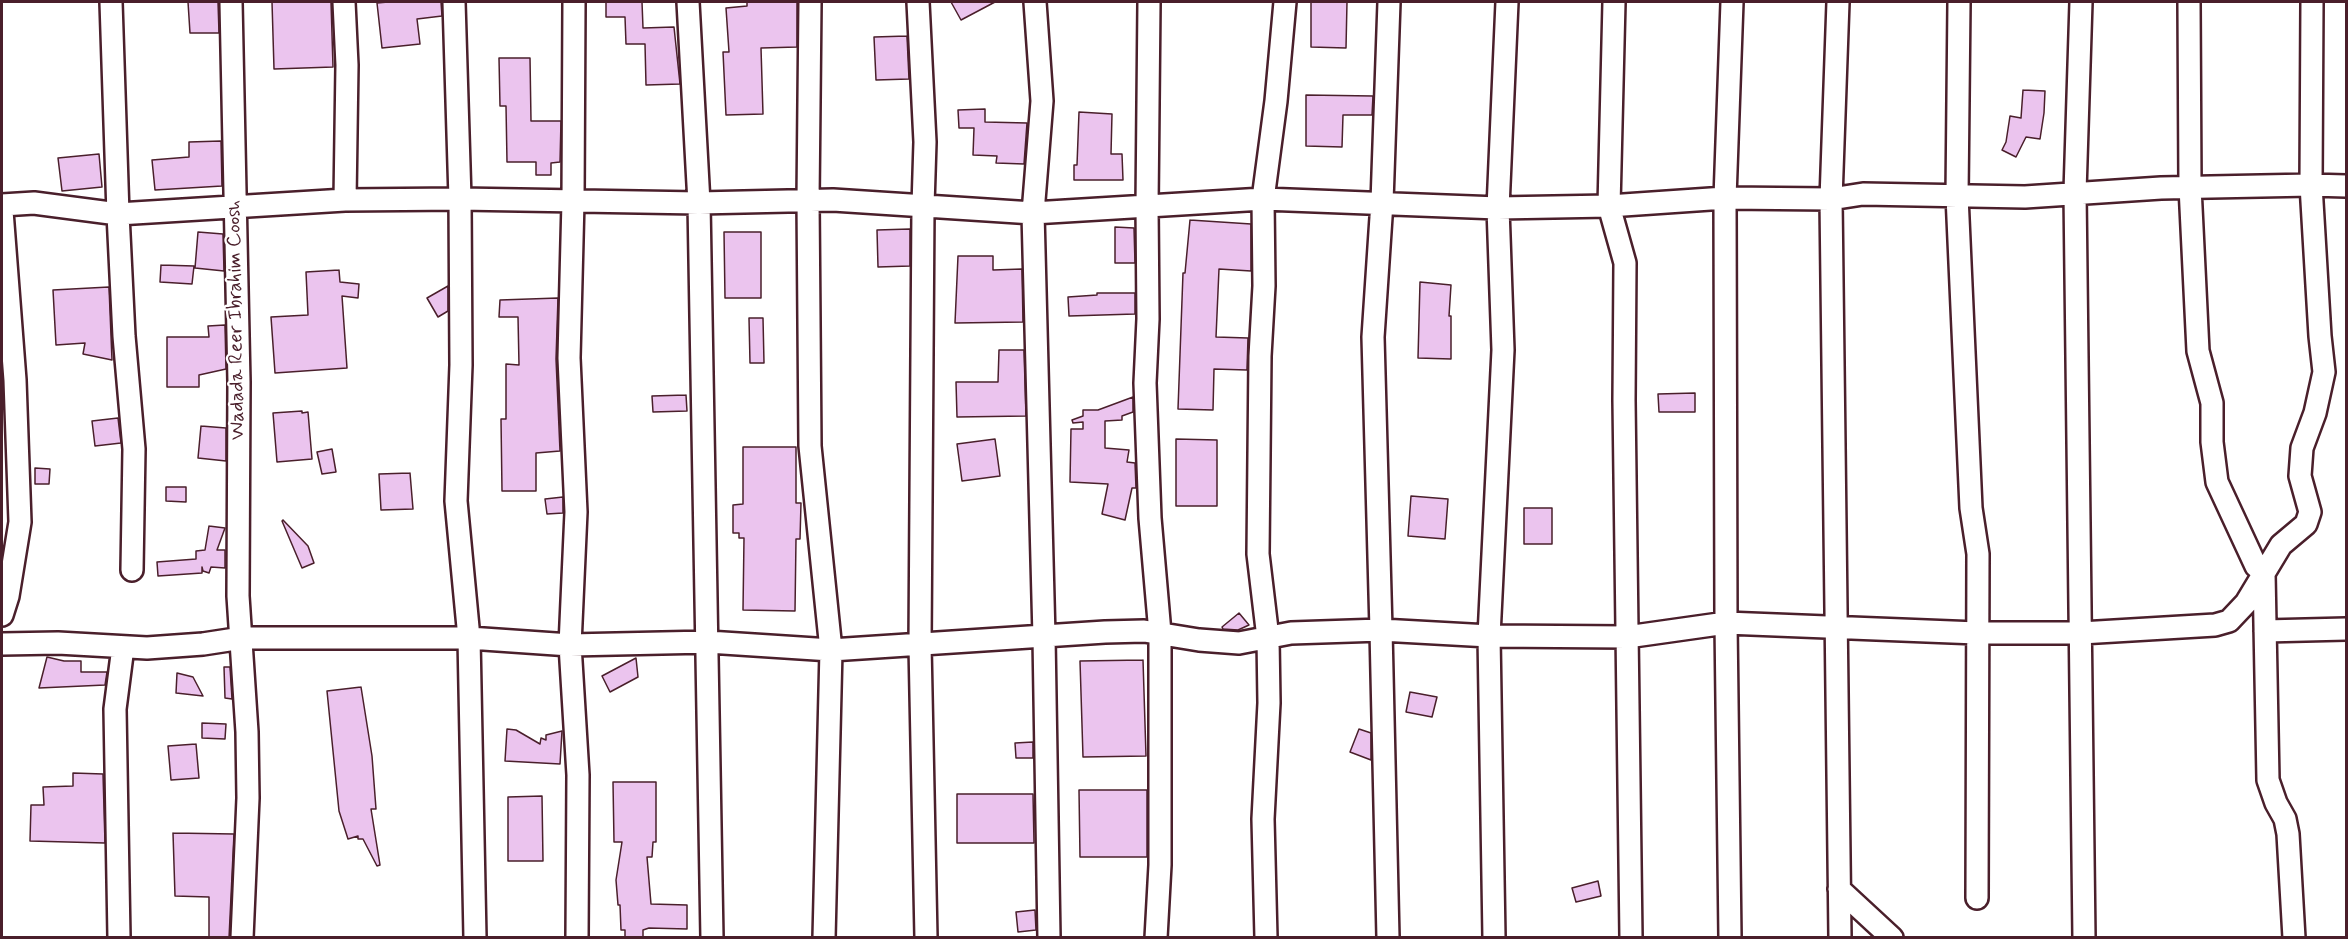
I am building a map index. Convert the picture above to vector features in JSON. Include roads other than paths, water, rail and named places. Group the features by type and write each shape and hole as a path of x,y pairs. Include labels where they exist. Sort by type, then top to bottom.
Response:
{"street":[{"path":"111,2 124,336 134,449 132,570"},
{"name":"Wadada Reer Ibrahim Coosh","path":"231,2 239,393 238,596 242,638 248,798 242,938"},
{"path":"344,2 347,65 345,200"},
{"path":"454,2 460,199 461,365 456,501 469,638 475,938"},
{"path":"574,2 569,358 576,512 570,645 578,775 577,938"},
{"path":"688,2 699,203 712,938"},
{"path":"810,2 808,200 810,446 831,650 824,938"},
{"path":"918,2 926,142 923,206 920,645 926,938"},
{"path":"1035,2 1042,101 1033,213 1044,637 1048,938"},
{"path":"1149,2 1148,319 1145,383 1150,518 1160,633 1160,865 1156,938"},
{"path":"1266,938 1263,819 1269,704 1268,638 1258,554 1260,356 1264,286 1263,199 1276,101 1285,2"},
{"path":"1389,2 1382,202 1373,337 1389,938"},
{"path":"1494,938 1489,636 1503,350 1498,208 1507,2"},
{"path":"1614,2 1609,206 1625,263 1627,637 1632,938"},
{"path":"1730,938 1726,623 1725,198 1731,2"},
{"path":"1838,2 1831,199 1840,938"},
{"path":"1959,2 1957,196 1971,508 1978,554 1977,898"},
{"path":"2081,2 2075,192 2084,938"},
{"path":"2189,2 2190,187 2198,351 2212,403 2212,442 2217,482 2256,566 2264,573 2268,780 2276,803 2285,819 2288,834 2294,938"},
{"path":"2,644 58,643 123,647 178,646 242,638 469,638 570,645 708,642 831,650 1105,632 1160,633 1199,640 1239,643 1300,633 1381,630 1489,636 1627,637 1726,623 1977,633 2081,633 2214,625 2229,621 2246,603 2281,545 2306,524 2310,512 2300,476 2302,448 2315,413 2324,372 2311,184 2312,2"},
{"path":"2,205 34,203 118,214 345,200 460,199 699,203 808,200 1033,213 1263,199 1498,208 1609,206 1725,198 1831,199 1863,194 2025,197 2075,192 2190,187 2311,184 2346,186"},
{"path":"2,211 15,380 20,522 8,596 2,615"},
{"path":"2265,631 2346,629"},
{"path":"119,938 115,709 123,647"},
{"path":"1839,890 1892,938"}]}
